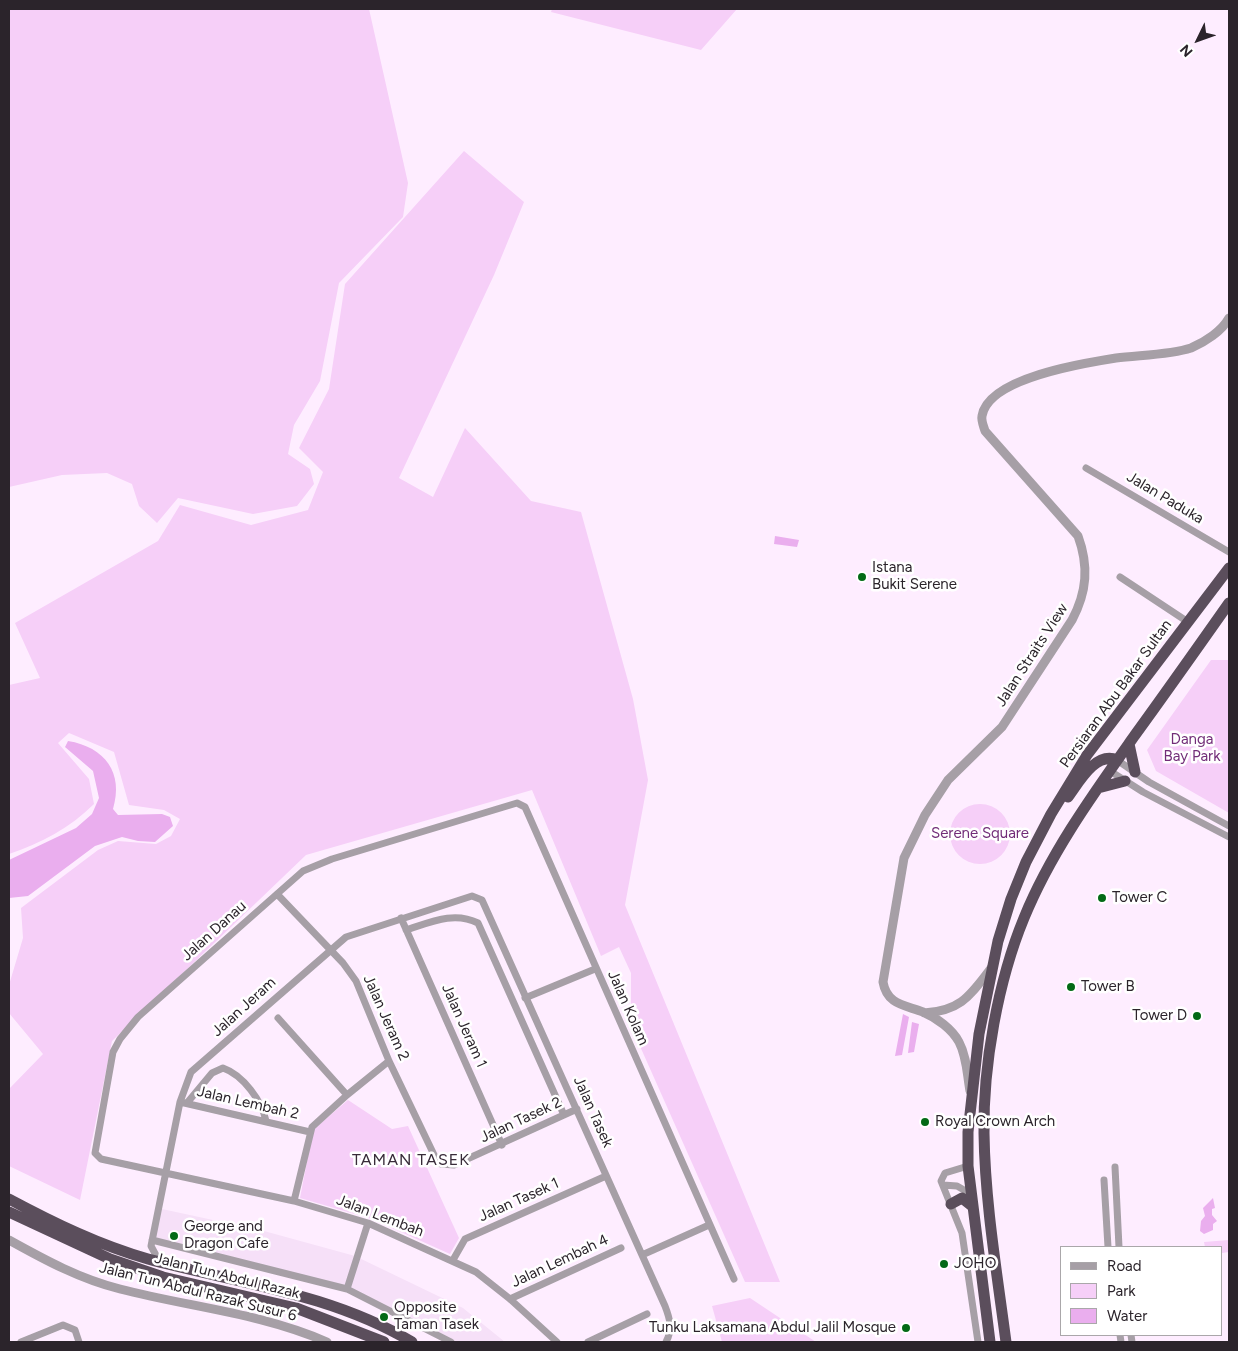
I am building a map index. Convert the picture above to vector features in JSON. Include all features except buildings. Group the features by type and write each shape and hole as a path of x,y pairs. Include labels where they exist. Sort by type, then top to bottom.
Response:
{"highway":[{"name":"Persiaran Abu Bakar Sultan","path":"990,1342 968,1166 971,1101 979,1034 993,966 1011,899 1038,839 1087,755 1229,568"},
{"path":"1006,1342 989,1211 984,1132 992,1040 1011,954 1025,916 1043,877 1098,788 1229,604"},
{"path":"1110,771 1100,760 1100,750 1104,740 1143,680"},
{"path":"1129,744 1135,772"},
{"path":"1038,839 1072,791 1100,760 1110,757 1117,760"},
{"path":"1098,788 1124,781"},
{"path":"950,1204 962,1198 972,1200"},
{"name":"Jalan Tun Abdul Razak","path":"9,1199 94,1240 160,1261 294,1294 368,1320 412,1342"},
{"name":"Jalan Tun Abdul Razak","path":"9,1212 110,1259 163,1277 296,1308 384,1342"}],"street":[{"name":"Jalan Straits View","path":"971,1101 966,1065 958,1041 945,1026 924,1013 891,999 885,991 883,982 904,858 934,797 948,780 1002,726 1055,647 1080,605 1085,582 1084,553 1078,536 984,431 982,417 986,407 996,395 1020,381 1114,358 1190,348 1213,336 1229,318"},
{"name":"Jalan Paduka","path":"1086,468 1229,552"},
{"path":"1120,577 1188,622"},
{"path":"1117,760 1210,818 1229,826"},
{"path":"1110,771 1124,781 1205,826 1229,837"},
{"name":"Jalan Danau","path":"166,1175 101,1159 95,1153 116,1045 138,1017 303,871 332,859 521,803"},
{"name":"Jalan Kolam","path":"521,803 525,807 595,969 734,1279"},
{"name":"Jalan Jeram 2","path":"277,894 330,950 356,981 389,1061 436,1159 448,1166"},
{"name":"Jalan Jeram","path":"152,1243 191,1072 346,937 401,918 477,896"},
{"name":"Jalan Tasek","path":"477,896 482,900 642,1255 670,1322 670,1335 666,1342"},
{"name":"Jalan Jeram 1","path":"401,918 502,1144"},
{"name":"Jalan Tasek","path":"406,930 442,918 466,918 478,923 564,1115"},
{"path":"924,1013 944,1010 960,1004 993,966"},
{"path":"525,998 595,969"},
{"path":"278,1018 346,1095"},
{"path":"294,1201 310,1132 316,1122 389,1061"},
{"path":"184,1102 212,1073 223,1068 236,1076 256,1098 264,1111 266,1121"},
{"name":"Jalan Lembah 2","path":"184,1102 310,1132"},
{"name":"Jalan Tasek 2","path":"448,1166 502,1144 577,1109"},
{"path":"968,1166 945,1173 941,1180 962,1233 978,1342"},
{"path":"1115,1166 1119,1246"},
{"name":"Jalan Lembah","path":"166,1175 294,1201 368,1223 454,1260 476,1272 510,1299 557,1342"},
{"name":"Jalan Tasek 1","path":"454,1260 465,1239 606,1176"},
{"path":"1104,1180 1108,1246"},
{"path":"943,1185 957,1186 972,1200"},
{"path":"347,1289 368,1223"},
{"path":"642,1255 709,1225"},
{"name":"Jalan Tun Abdul Razak Susur 6","path":"9,1240 58,1267 87,1279 121,1289 262,1320 327,1342"},
{"path":"135,1254 147,1250 152,1243"},
{"path":"152,1243 160,1261"},
{"path":"152,1243 347,1289 451,1342"},
{"name":"Jalan Lembah 4","path":"510,1299 621,1248"},
{"path":"588,1342 648,1314"},
{"path":"21,1342 60,1325 73,1328 78,1335 79,1342"}],"shaded area":[{"path":"162,1209 264,1231 355,1256 463,1308 505,1342 454,1342 345,1286 155,1238"}],"green space":[{"path":"9,9 369,9 408,183 403,217 339,283 320,381 294,425 288,454 310,469 314,484 297,506 253,514 178,498 157,523 139,506 132,484 107,473 62,475 9,487"},
{"path":"552,9 737,9 701,50 551,12"},
{"path":"464,151 524,202 494,275 399,478 433,497 465,428 531,501 581,512 633,699 648,780 625,905 780,1282 745,1282 631,1026 631,973 619,947 601,956 532,790 306,855 112,1041 80,1200 9,1166 9,1089 43,1054 9,1013 9,985 23,938 21,908 98,850 118,841 156,844 171,836 180,819 164,810 129,805 114,752 69,733 58,743 89,779 94,804 85,813 54,834 9,854 9,685 40,678 15,623 158,541 180,505 251,525 308,510 323,472 299,448 329,389 345,284"},
{"name":"Danga Bay Park","path":"1211,660 1229,660 1229,813 1156,771 1147,750"},
{"name":"Serene Square","path":"980,804 996,809 1001,813 1005,818 1010,834 1005,850 1001,855 996,859 980,864 964,859 959,855 955,850 950,834 955,818 959,813 964,809"},
{"path":"348,1100 392,1129 408,1126 459,1238 450,1254 372,1219 300,1198 313,1130"},
{"path":"1229,1240 1229,1252 1223,1253 1223,1246 1205,1246 1204,1242"},
{"path":"750,1298 816,1342 722,1342 712,1306"}],"water":[{"path":"775,536 799,540 797,547 774,544"},
{"path":"68,741 92,749 108,764 116,784 113,809 118,815 162,814 170,817 173,826 155,842 138,841 122,837 95,846 28,896 9,898 9,860 76,828 92,814 99,798 93,771 65,747"},
{"path":"903,1014 909,1017 902,1055 895,1056"},
{"path":"912,1022 919,1024 914,1052 908,1053"},
{"path":"1213,1198 1215,1208 1212,1209 1212,1215 1217,1221 1213,1224 1213,1230 1204,1234 1200,1231 1201,1221 1205,1216 1203,1208"}],"place":[{"name":"Istana Bukit Serene","path":"862,577"},
{"name":"Tower C","path":"1102,898"},
{"name":"Tower B","path":"1071,987"},
{"name":"Tower D","path":"1197,1016"},
{"name":"Royal Crown Arch","path":"925,1122"},
{"name":"George and Dragon Cafe","path":"174,1236"},
{"name":"JOHO","path":"944,1264"},
{"name":"Opposite Taman Tasek","path":"384,1317"},
{"name":"Tunku Laksamana Abdul Jalil Mosque","path":"906,1328"}],"district":[{"name":"TAMAN TASEK","path":"411,1160"}]}
